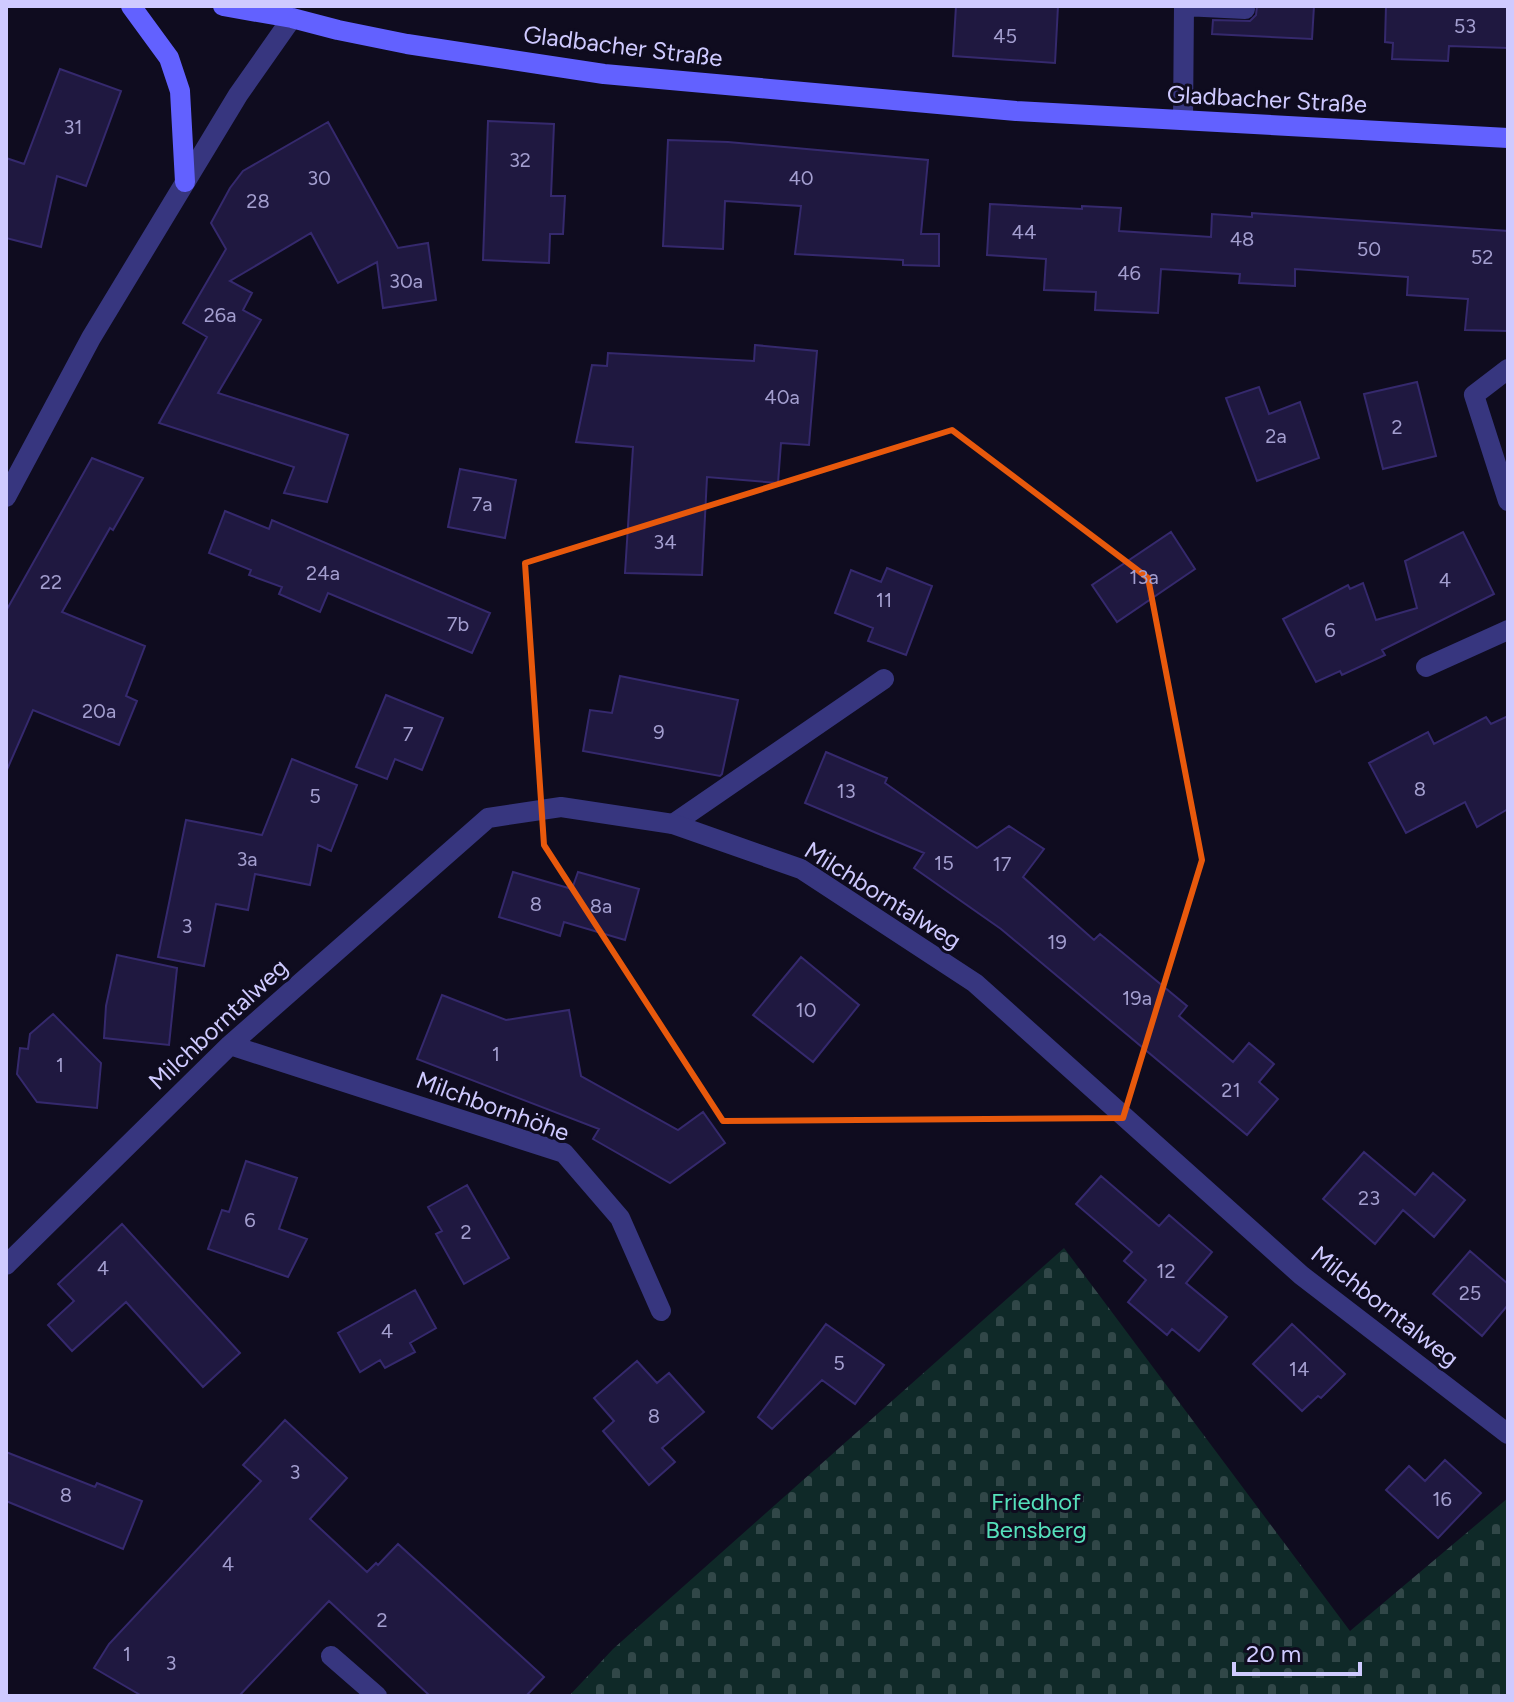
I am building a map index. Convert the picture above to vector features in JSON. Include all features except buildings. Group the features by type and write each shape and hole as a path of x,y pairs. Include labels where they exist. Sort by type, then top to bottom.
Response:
{"main road":[{"path":"131,6 169,58 180,91 185,182"},
{"name":"Gladbacher Straße","path":"223,6 295,12 338,30 407,44 604,74 1016,111 1508,138"}],"street":[{"path":"1183,120 1183,6 1245,9"},
{"path":"6,497 91,338 238,95 295,12"},
{"path":"1508,369 1474,395 1508,501"},
{"path":"1426,667 1508,630"},
{"path":"673,824 884,679"},
{"name":"Milchborntalweg","path":"6,1265 230,1045 488,818 561,807 673,824 801,869 975,983 1301,1275 1508,1434"},
{"name":"Milchbornhöhe","path":"230,1045 564,1153 620,1218 661,1311"},
{"path":"331,1656 377,1696"}],"highlighted area":[{"path":"952,430 1148,578 1202,860 1123,1118 723,1121 544,845 525,563"}],"green space":[{"name":"Friedhof Bensberg","path":"1064,1248 1350,1631 1508,1498 1508,1696 569,1696 613,1649"}]}
